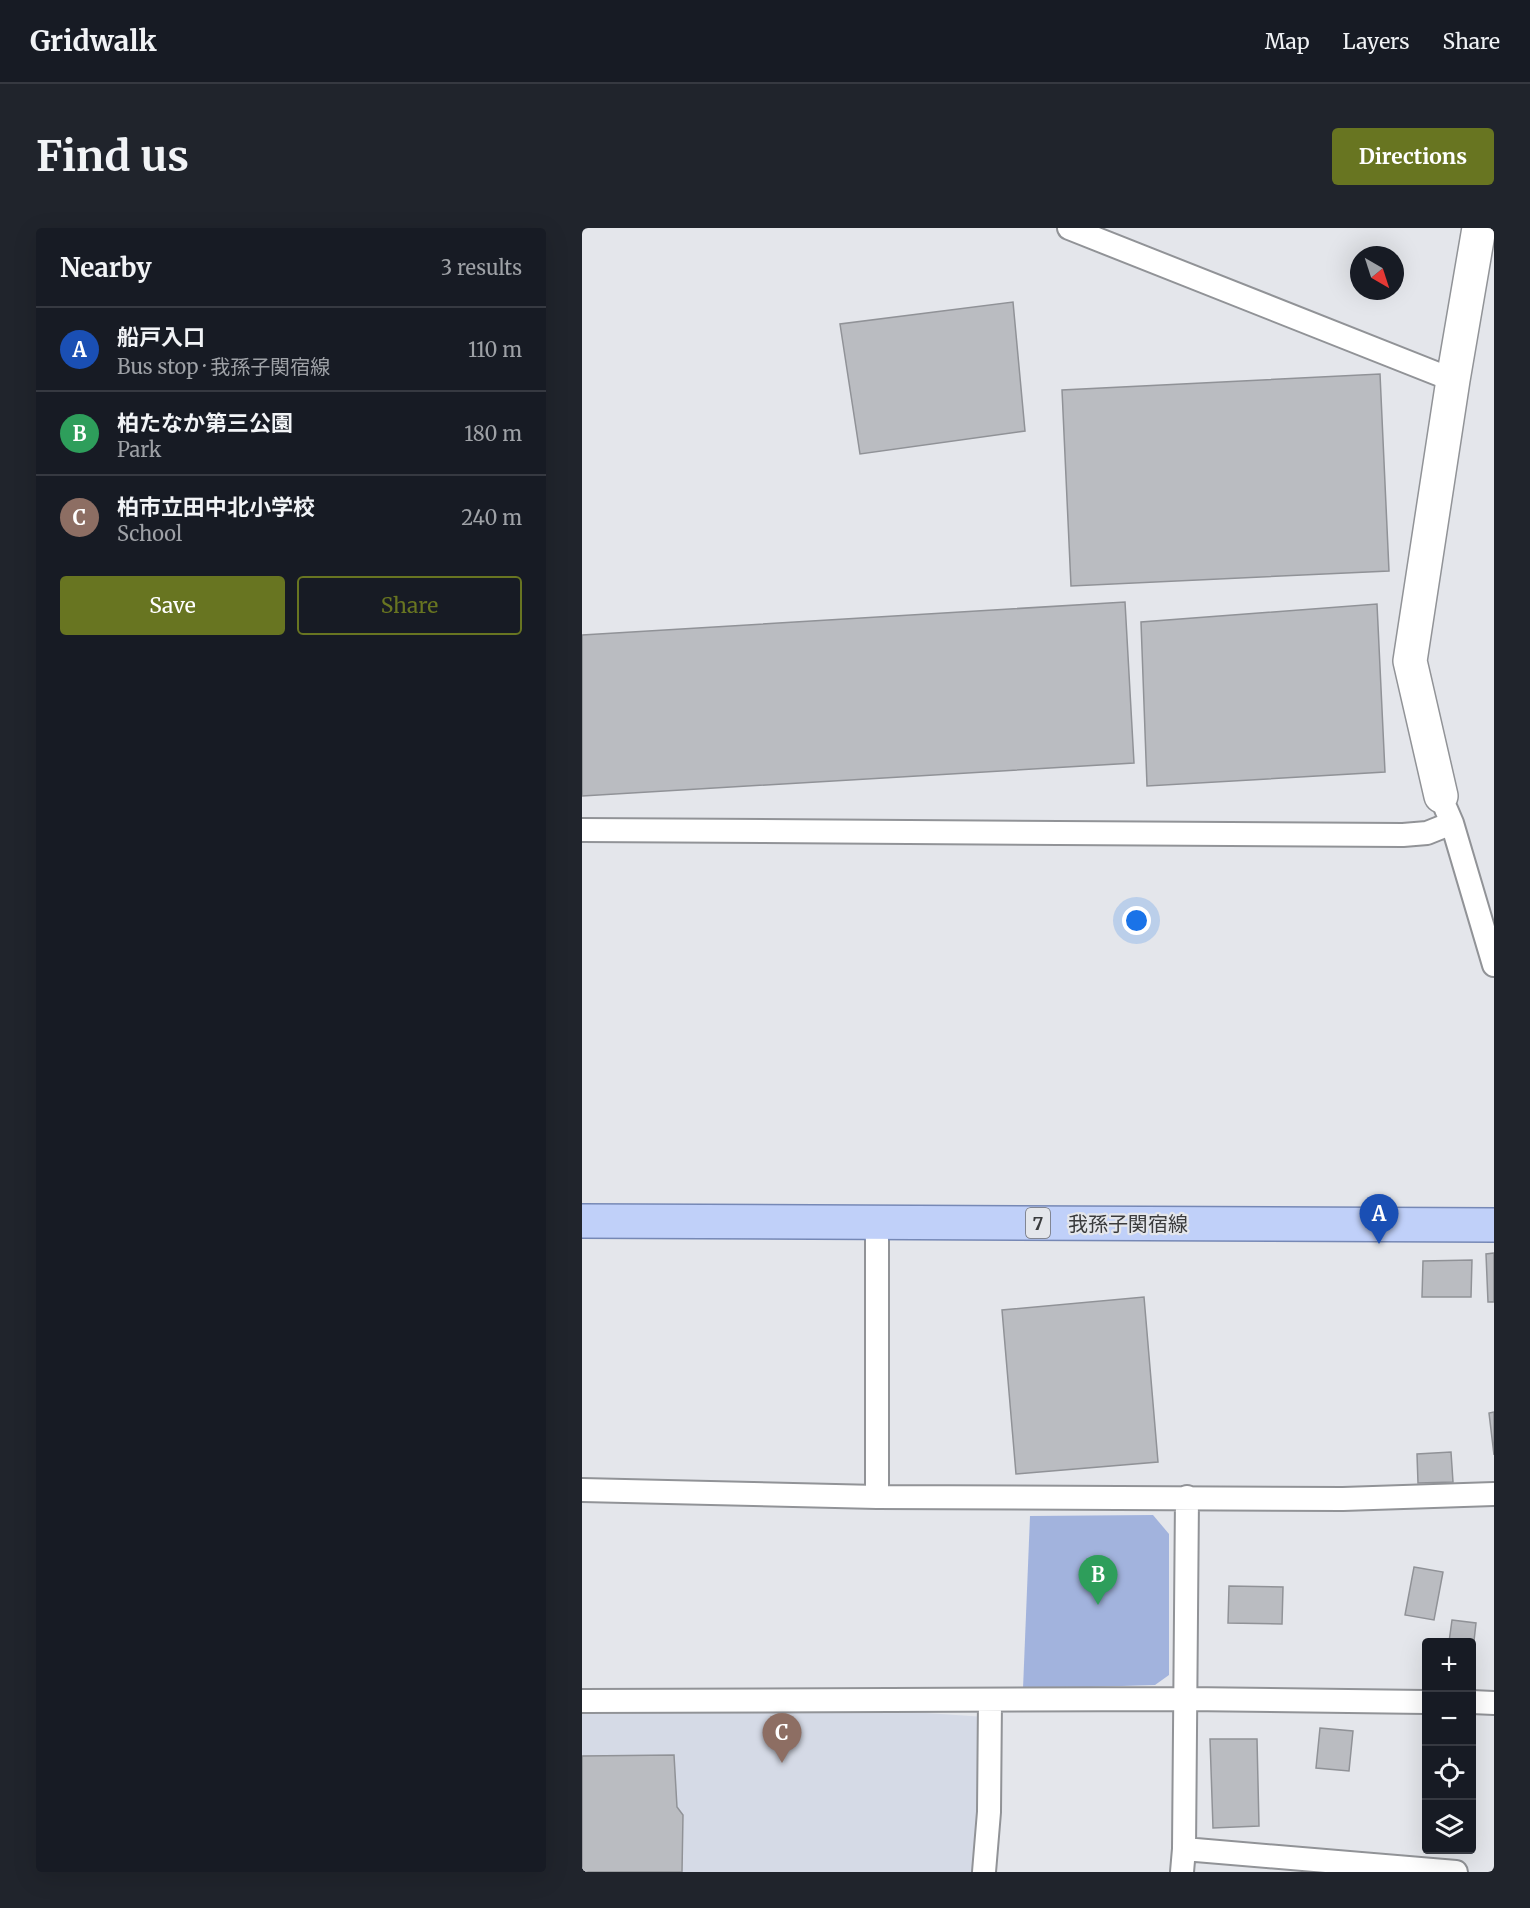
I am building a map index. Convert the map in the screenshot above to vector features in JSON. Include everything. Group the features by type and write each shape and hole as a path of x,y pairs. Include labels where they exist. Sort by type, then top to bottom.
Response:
{"main road":[{"name":"我孫子関宿線","path":"582,1221 1494,1225"}],"street":[{"path":"1069,228 1453,380"},
{"path":"1479,228 1410,661 1446,810 1494,965"},
{"path":"582,830 1403,835 1427,833 1446,810"},
{"path":"875,1222 877,1497"},
{"path":"582,1490 877,1497 1343,1498 1494,1494"},
{"path":"1182,1872 1187,1497"},
{"path":"582,1701 1186,1699 1422,1702"},
{"path":"984,1872 989,1812 990,1700"},
{"path":"1476,1702 1494,1703"},
{"path":"1184,1849 1455,1872"}],"shaded area":[{"path":"1153,1515 1169,1534 1169,1675 1155,1685 1023,1689 1030,1516"},
{"path":"868,1709 985,1717 975,1872 582,1872 582,1714"}],"building":[{"path":"1013,302 1025,431 860,454 840,324"},
{"path":"1380,374 1389,571 1071,586 1062,390"},
{"path":"1125,602 1134,763 582,796 582,635"},
{"path":"1377,604 1385,772 1147,786 1141,622"},
{"path":"1494,1253 1494,1302 1488,1302 1486,1254"},
{"path":"1472,1260 1471,1297 1422,1297 1423,1261"},
{"path":"1144,1297 1158,1462 1016,1474 1002,1310"},
{"path":"1494,1412 1494,1455 1489,1413"},
{"path":"1451,1452 1453,1482 1418,1483 1417,1454"},
{"path":"1414,1567 1443,1572 1434,1620 1405,1615"},
{"path":"1229,1586 1283,1587 1282,1624 1228,1623"},
{"path":"1452,1620 1476,1623 1474,1638 1450,1638"},
{"path":"1320,1728 1353,1731 1349,1771 1316,1768"},
{"path":"1210,1739 1257,1739 1259,1826 1213,1828"},
{"path":"674,1755 677,1807 683,1815 682,1872 582,1872 582,1756"}],"place":[{"name":"船戸入口","path":"1379,1244"},
{"name":"柏たなか第三公園","path":"1098,1605"},
{"name":"柏市立田中北小学校","path":"782,1763"}]}
